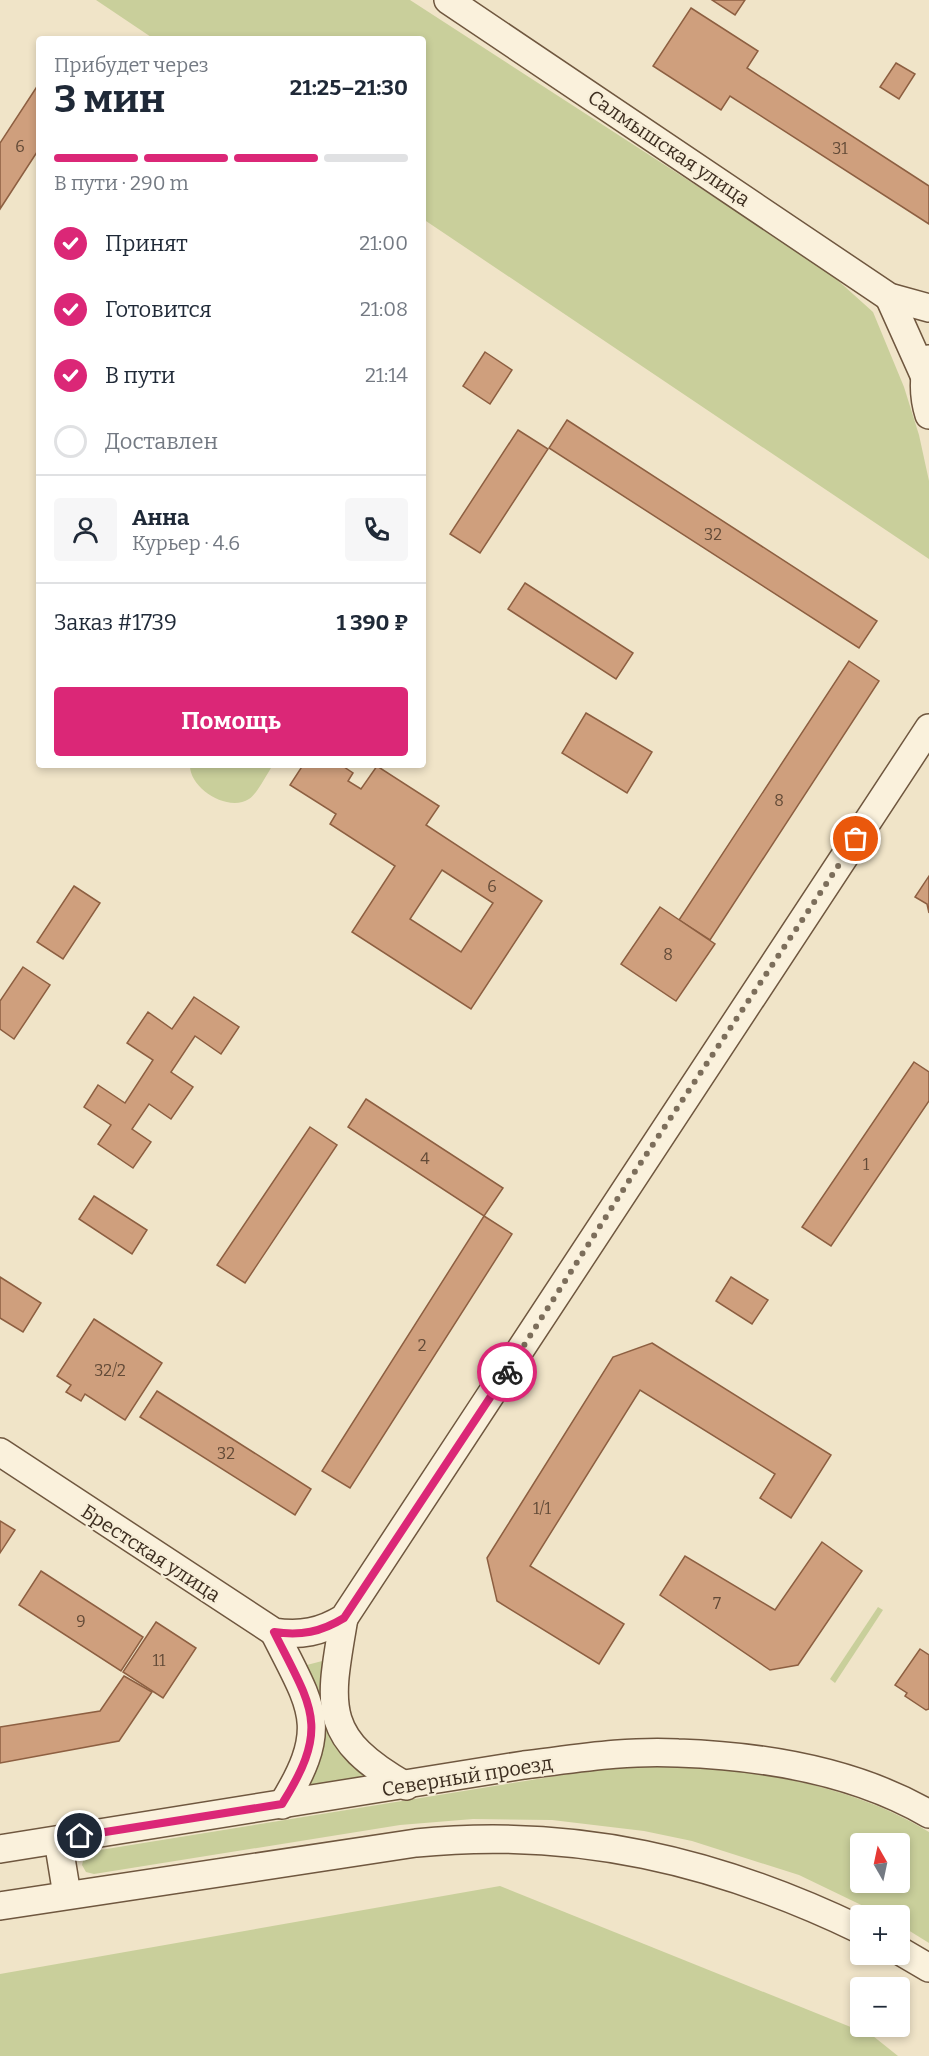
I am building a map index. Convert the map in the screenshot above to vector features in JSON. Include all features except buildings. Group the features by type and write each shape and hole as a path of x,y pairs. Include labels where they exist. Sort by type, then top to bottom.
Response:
{"main road":[{"name":"Салмышская улица","path":"448,0 889,297 929,308"},
{"path":"889,297 926,365 925,402 929,415"},
{"path":"406,1786 379,1771 355,1749 345,1737 334,1710 335,1669 344,1618 929,728"},
{"name":"Брестская улица","path":"0,1452 274,1632"},
{"path":"274,1632 291,1635 309,1633 328,1628 344,1618"},
{"path":"274,1632 308,1704 313,1724 306,1759 298,1779 282,1804"},
{"name":"Северный проезд","path":"0,1849 406,1786 524,1765 601,1756 677,1752 792,1765 856,1782 910,1803 929,1814"},
{"path":"0,1906 416,1843 471,1837 525,1838 581,1843 658,1856 712,1870 782,1894 850,1925"},
{"path":"58,1840 67,1895"},
{"path":"910,1957 929,1968"}],"green space":[{"path":"96,0 410,0 824,268 873,312 904,387 919,435 929,481 929,559 426,221 426,36 150,36"},
{"path":"190,768 271,768 252,796 240,803 231,803 211,796 203,790 191,774"},
{"path":"878,1607 883,1610 835,1683 830,1679"},
{"path":"326,1660 371,1777 304,1788 320,1754 324,1740 324,1727 323,1714 303,1666"},
{"path":"673,1766 739,1772 806,1783 870,1803 900,1816 929,1832 929,1943 910,1931 910,1905 861,1905 799,1875 692,1841 644,1831 552,1820 473,1819 400,1825 94,1874 86,1872 82,1865 84,1857 94,1851 613,1768"},
{"path":"500,1886 850,2027 850,2037 874,2037 898,2056 0,2056 0,1974"}],"way so far":[{"path":"507,1372 632,1176 856,839"}],"route":[{"path":"80,1836 282,1804 298,1779 310,1748 313,1724 308,1704 274,1632 291,1635 309,1633 328,1628 344,1618 507,1372"}]}
